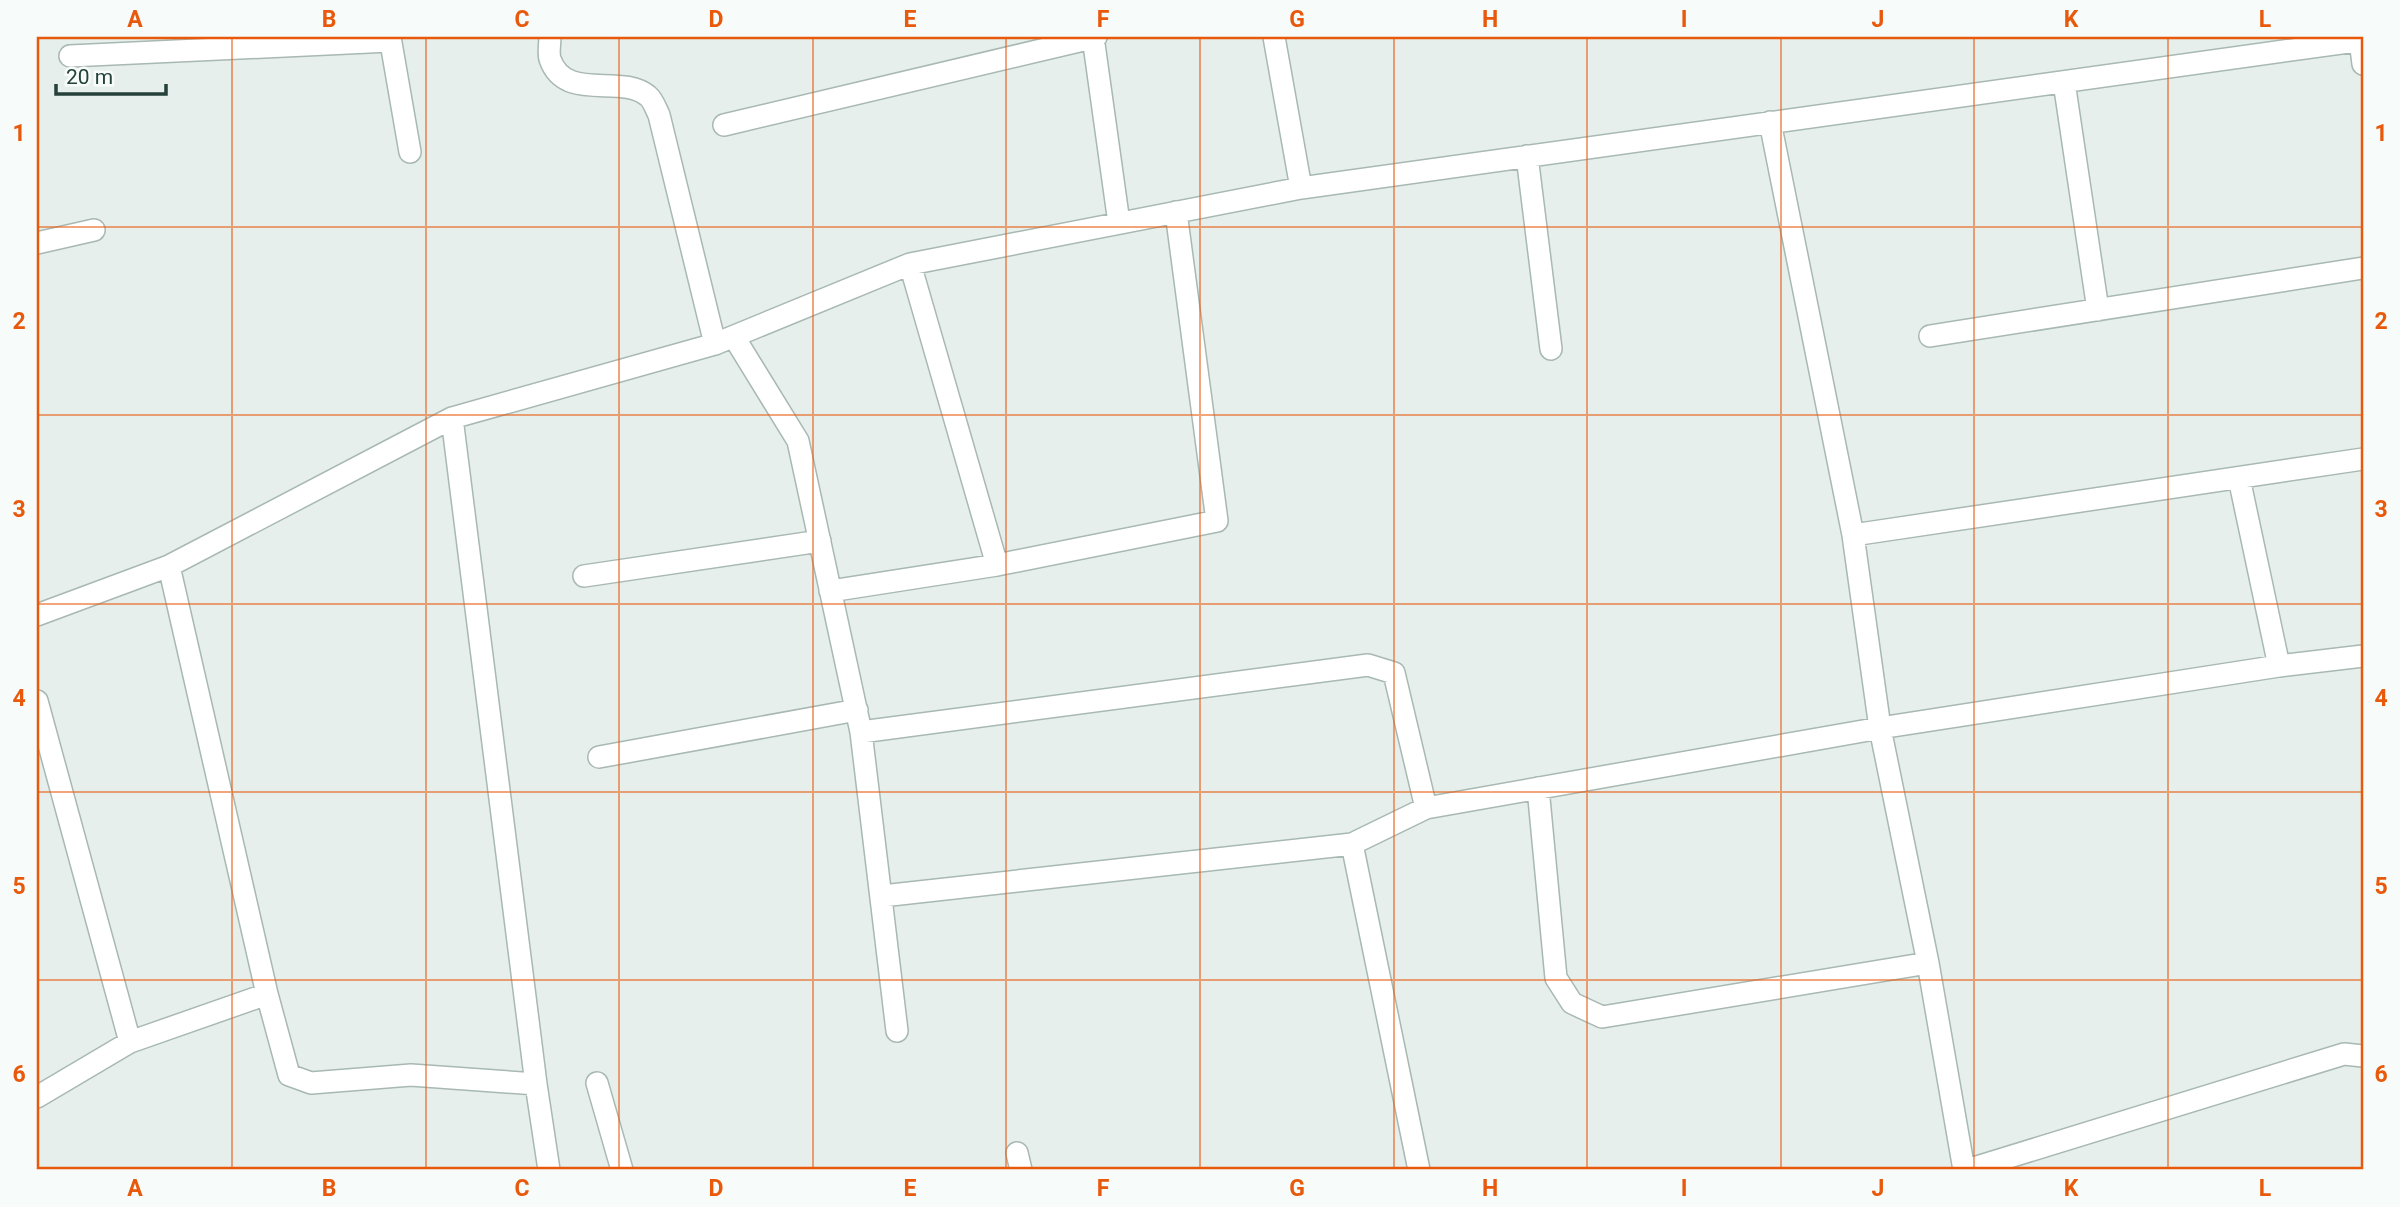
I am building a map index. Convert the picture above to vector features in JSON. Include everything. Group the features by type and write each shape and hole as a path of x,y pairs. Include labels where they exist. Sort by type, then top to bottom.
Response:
{"street":[{"path":"550,37 550,58 560,74 573,83 636,89 650,97 659,115 724,340 798,441 861,732 897,1031"},
{"path":"724,125 1095,37 1119,223"},
{"path":"1274,37 1301,188"},
{"path":"70,56 390,39 410,152"},
{"path":"37,615 169,566 452,418 724,340 910,264 1301,188 2361,40 2363,64"},
{"path":"2064,82 2098,310"},
{"path":"1770,122 1853,535 1880,728 1928,963 1966,1170 2344,1054 2363,1056"},
{"path":"1527,156 1551,349"},
{"path":"830,591 997,565 1217,522 1176,212"},
{"path":"37,243 94,230"},
{"path":"910,264 997,565"},
{"path":"1930,336 2363,268"},
{"path":"452,418 549,1170"},
{"path":"1853,535 2363,460"},
{"path":"2239,478 2279,666"},
{"path":"584,576 820,541"},
{"path":"169,566 267,994 289,1075 311,1083 411,1075 536,1084"},
{"path":"882,896 1352,844 1426,808 1880,728 2279,666 2363,656"},
{"path":"861,732 1368,665 1394,673 1426,808"},
{"path":"37,701 130,1042"},
{"path":"599,757 857,710"},
{"path":"1538,788 1556,978 1572,1003 1602,1017 1928,963"},
{"path":"1352,844 1419,1170"},
{"path":"37,1097 130,1042 267,994"},
{"path":"597,1083 622,1170"}]}
